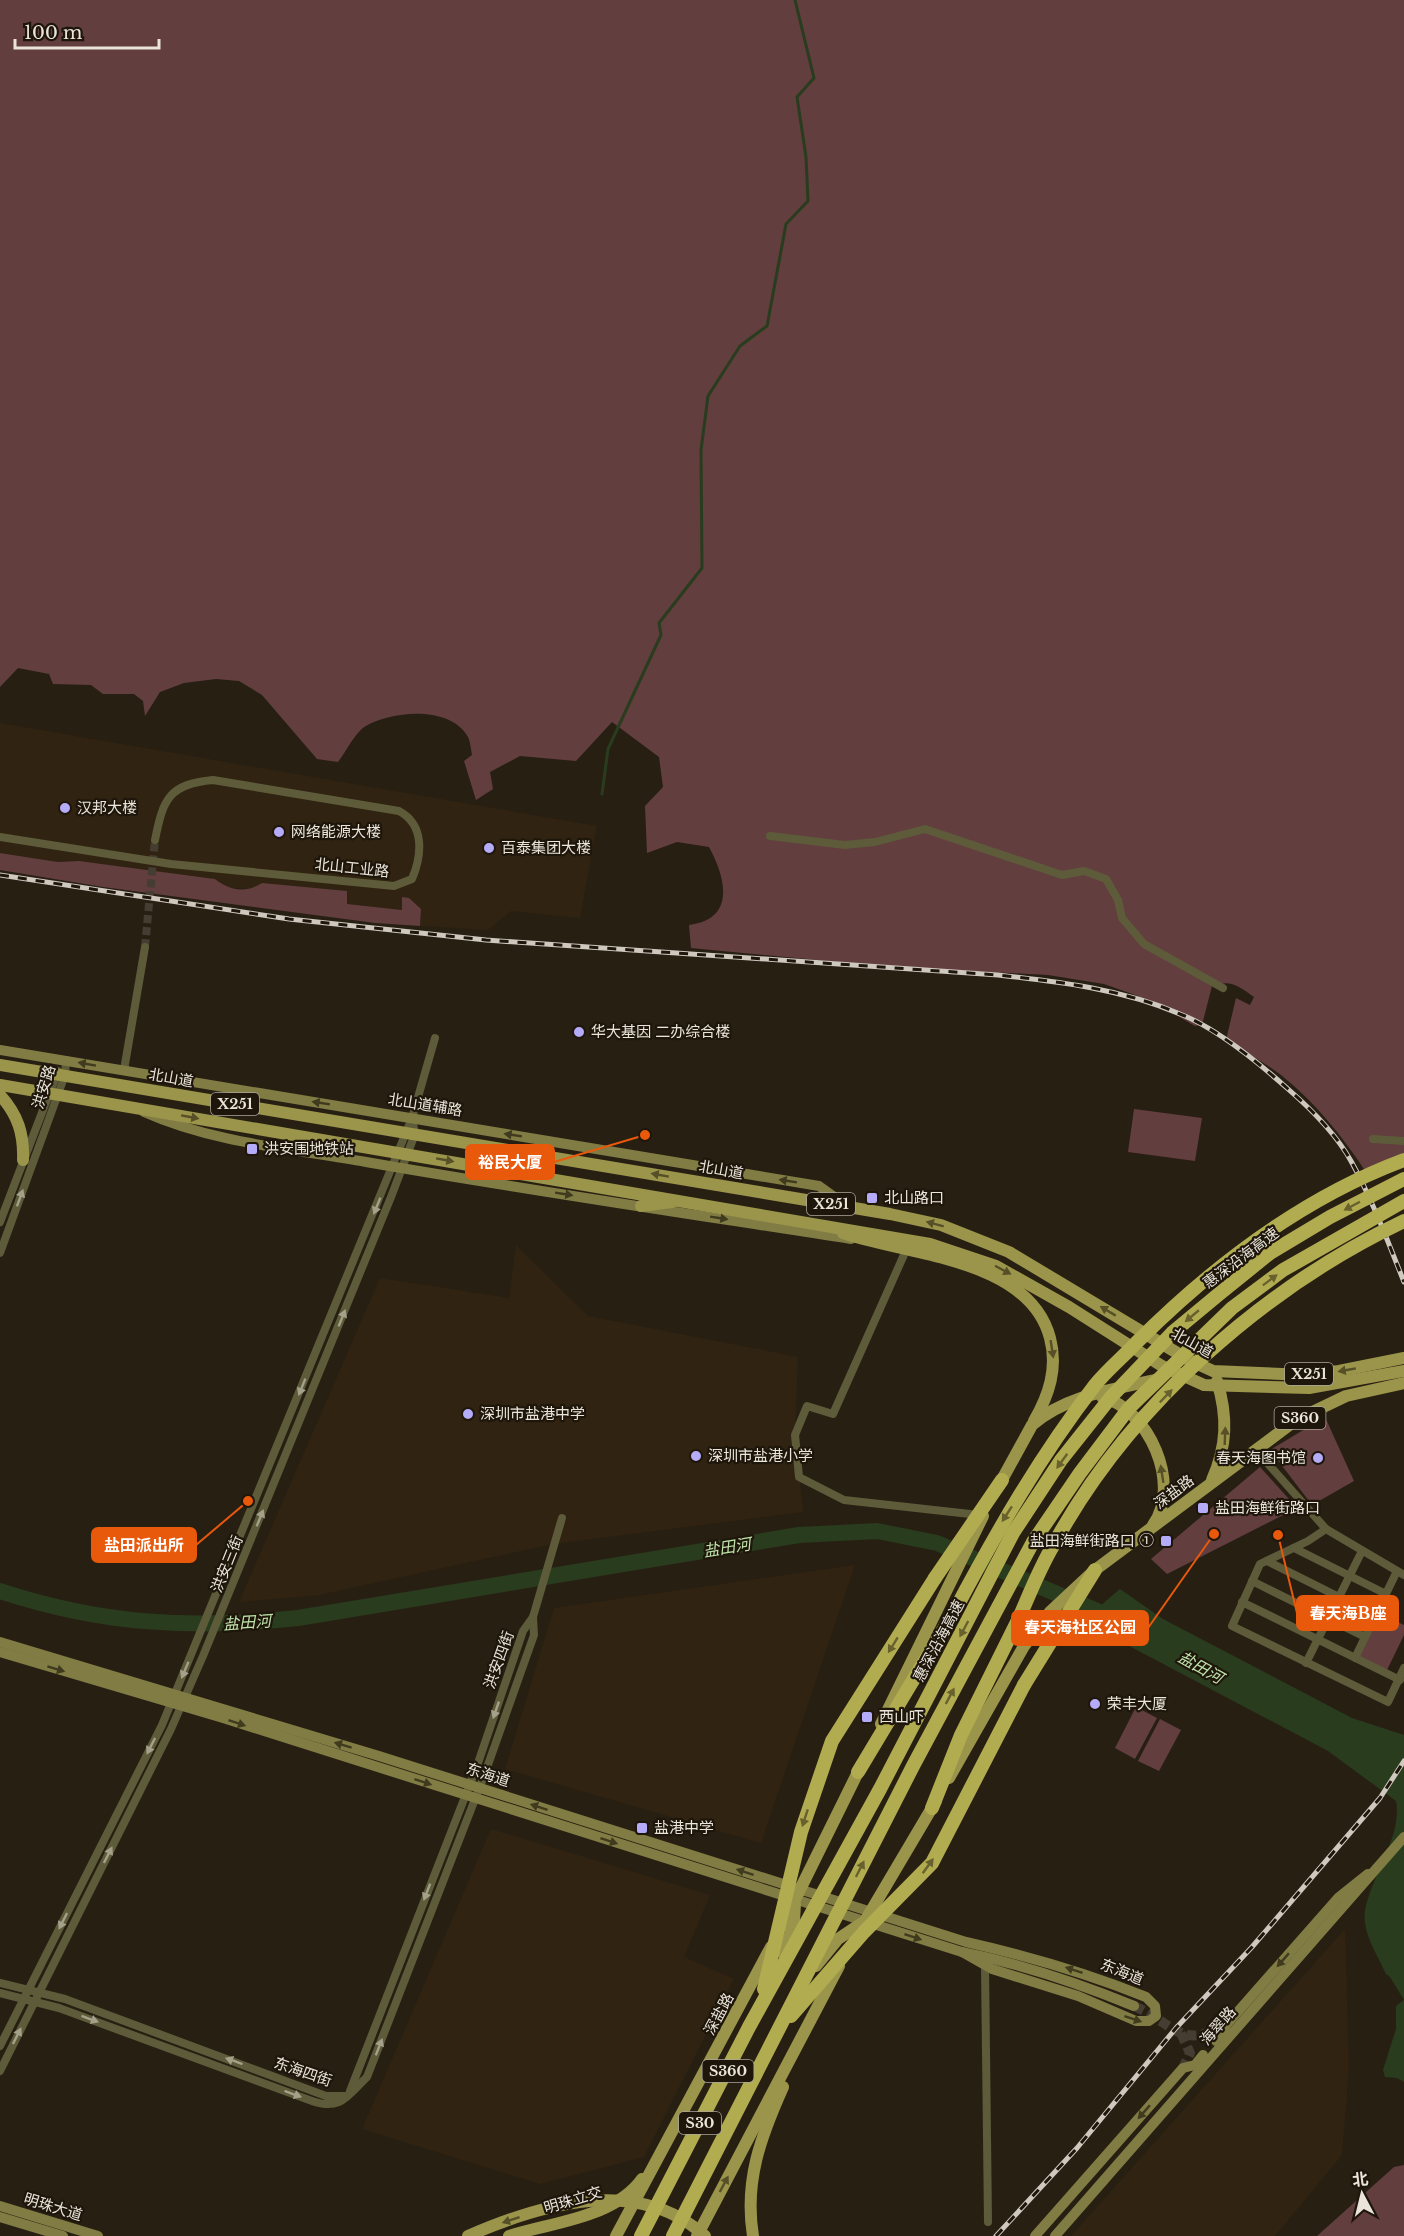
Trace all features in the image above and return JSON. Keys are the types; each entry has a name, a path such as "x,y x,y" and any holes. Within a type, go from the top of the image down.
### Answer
{"highway":[{"path":"858,1772 954,1612 999,1526 1048,1450 1097,1383 1207,1276 1258,1239 1317,1202 1404,1160"},
{"name":"惠深沿海高速","path":"642,2236 759,2009 886,1778 1013,1533 1061,1460 1126,1381 1172,1334 1219,1294 1270,1253 1330,1217 1404,1179"},
{"name":"S30","path":"672,2236 913,1766 1033,1542 1129,1408 1232,1308 1283,1270 1404,1201"},
{"path":"932,1808 961,1735 1053,1544 1094,1480 1143,1420 1195,1366 1244,1322 1294,1283 1354,1246 1404,1221"},
{"path":"759,2009 801,1833 832,1741 942,1580 944,1565 980,1518 1002,1480"},
{"path":"776,2033 864,1932 932,1863 1024,1685 1095,1570"}],"main road":[{"name":"北山道","path":"0,1065 837,1205 941,1225 994,1245 1214,1371 1306,1375 1404,1358"},
{"name":"X251","path":"0,1085 908,1238 982,1260 1069,1307 1178,1375 1204,1385 1309,1388 1404,1371"},
{"path":"0,1095 17,1119 22,1132 23,1160"},
{"path":"641,1206 685,1200"},
{"path":"805,1220 870,1242 906,1248 948,1259 989,1275 1019,1293 1038,1312 1049,1336 1053,1372 1046,1397 1002,1480"},
{"path":"1032,1425 1053,1410 1091,1395 1178,1375 1214,1371 1219,1387 1225,1433 1224,1448 1211,1482"},
{"path":"1346,1396 1389,1374"},
{"name":"深盐路","path":"1095,1570 1296,1420 1346,1396 1404,1383"},
{"path":"1091,1395 1107,1398 1125,1409 1140,1426 1156,1452 1163,1479 1162,1498 1157,1519 1150,1529"},
{"name":"S360","path":"942,1580 980,1518"},
{"name":"S360","path":"697,2236 822,1997 1013,1664 1050,1612 1095,1570"},
{"name":"深盐路","path":"616,2236 679,2123 798,1895 858,1772 942,1580"},
{"name":"深盐路","path":"642,2236 671,2186 782,1960 794,1921 798,1895"},
{"path":"672,2236 812,1970 838,1939 867,1916"},
{"path":"753,2236 750,2196 754,2162 767,2122 822,1997"},
{"name":"明珠立交","path":"509,2236 597,2211 627,2196 649,2170 679,2123"},
{"path":"468,2236 562,2204 604,2200 644,2204 664,2211 680,2217 705,2236"}],"street":[{"name":"北山工业路","path":"0,837 171,864 394,886 412,879 419,840 417,827 410,817 399,811 213,780 196,781 179,788 167,798 160,810 155,840"},
{"path":"770,836 845,845 875,842 925,830 1062,875 1084,871 1106,879 1118,900 1122,918 1144,944 1223,988"},
{"path":"124,1070 145,947"},
{"name":"洪安三街","path":"0,2071 178,1700 195,1647 403,1153 435,1038"},
{"name":"北山道辅路","path":"0,1050 819,1186 833,1196 837,1205"},
{"name":"洪安路","path":"0,1222 23,1160 66,1060"},
{"name":"洪安路","path":"0,1253 53,1094"},
{"path":"133,1107 196,1131 397,1167 870,1242"},
{"path":"1373,1139 1404,1141"},
{"name":"洪安三街","path":"0,2046 207,1648 397,1167"},
{"path":"906,1248 833,1414 807,1406 795,1434 799,1477 844,1500 980,1518"},
{"path":"1255,1449 1326,1529 1400,1573 1386,1594 1354,1658"},
{"name":"洪安四街","path":"348,2095 534,1635 533,1617 562,1518"},
{"path":"1326,1529 1260,1564 1232,1626 1388,1702 1404,1668"},
{"path":"1294,1548 1386,1594"},
{"path":"1306,1663 1362,1551"},
{"path":"1267,1561 1375,1615"},
{"path":"1252,1581 1365,1636"},
{"path":"1242,1602 1400,1680"},
{"name":"东海道","path":"0,1642 470,1797 964,1947 1086,1987 1134,2006"},
{"name":"东海道","path":"0,1652 178,1700 474,1786 798,1895"},
{"name":"海翠路","path":"1035,2236 1183,2068 1195,2064 1218,2039 1227,2024 1326,1919 1378,1868 1404,1837"},
{"name":"海翠路","path":"1055,2236 1326,1919"},
{"name":"东海道","path":"964,1947 1008,1950 1096,1977 1146,1997 1155,2006 1156,2016 1149,2021 1136,2021 1078,1996 985,1966 964,1947"},
{"path":"985,1966 988,2222"},
{"name":"东海四街","path":"0,1983 65,1999 327,2096 339,2098 348,2095"},
{"name":"东海四街","path":"0,1993 59,2008 321,2104 338,2104 348,2095"},
{"name":"明珠大道","path":"0,2206 98,2236"},
{"name":"明珠大道","path":"0,2217 63,2236"}],"shaded area":[{"path":"0,0 1404,0 1404,1155 1366,1172 1338,1133 1305,1096 1274,1070 1226,1040 1236,998 1250,1005 1254,997 1234,985 1224,983 1212,986 1202,1025 1195,1026 1152,1001 1104,984 1048,975 881,966 691,948 689,925 704,921 714,915 720,906 723,884 720,871 709,847 677,842 647,853 645,806 663,787 659,757 612,722 576,761 520,756 490,772 493,789 476,800 464,761 472,755 468,737 460,727 435,716 405,714 366,726 354,737 338,762 317,759 262,695 239,681 216,679 184,683 160,692 145,716 143,701 134,694 103,694 91,685 53,684 49,674 18,668 0,687"},
{"path":"0,723 597,826 580,918 511,911 488,930 420,926 421,909 402,910 346,904 347,891 226,888 215,879 79,861 58,862 0,853"},
{"path":"0,853 58,862 79,861 215,879 226,886 238,889 250,888 262,883 347,891 347,904 402,910 402,897 409,898 421,909 420,926 375,923 103,887 0,870"},
{"path":"1134,1109 1202,1118 1195,1161 1128,1152"},
{"name":"深圳市盐港中学","path":"516,1245 588,1316 798,1357 795,1435 803,1512 553,1544 319,1595 239,1602 380,1278 509,1298"},
{"path":"1325,1417 1354,1481 1312,1505 1270,1450"},
{"path":"1260,1467 1297,1508 1167,1574 1151,1559"},
{"path":"855,1565 761,1843 505,1769 554,1608"},
{"path":"1380,1614 1404,1625 1404,1635 1387,1670 1359,1657"},
{"path":"1136,1707 1157,1718 1135,1759 1115,1748"},
{"path":"1160,1719 1181,1730 1159,1771 1138,1761"},
{"path":"491,1829 710,1895 684,1957 734,1979 644,2157 540,2184 362,2129"},
{"path":"1345,1929 1349,2068 1342,2155 1275,2236 1071,2236"},
{"path":"1404,2165 1404,2236 1317,2236 1394,2167"}],"water":[{"path":"1120,1589 1163,1619 1352,1718 1404,1735 1404,2000 1386,1974 1365,1923 1365,1910 1369,1896 1394,1832 1397,1816 1396,1801 1328,1751 1082,1621"},
{"path":"1404,2000 1404,2082 1397,2078 1385,2077 1383,2070 1396,2029 1396,2006"}],"pier":[{"path":"1121,1586 1082,1624 1079,1623 1080,1619"}],"waterway":[{"path":"602,794 608,749 661,635 659,623 702,568 701,450 708,396 740,346 767,326 786,224 808,201 806,157 797,97 814,78 795,0"},
{"name":"盐田河","path":"0,1591 75,1611 112,1617 184,1623 259,1621 298,1618 799,1535 877,1531 937,1543 1114,1618"}],"tunnel":[{"path":"145,947 155,840"},
{"path":"1134,2006 1169,2027 1188,2035 1211,2032 1227,2024"},
{"path":"1181,2033 1190,2053 1183,2068"}],"railway":[{"path":"0,875 289,919 486,940 998,975 1068,984 1136,998 1194,1020 1223,1037 1314,1113 1338,1141 1359,1175 1404,1282"},
{"path":"996,2236 1077,2148 1176,2028 1252,1947 1380,1798 1404,1761"}],"place":[{"name":"汉邦大楼","path":"65,808"},
{"name":"网络能源大楼","path":"279,832"},
{"name":"百泰集团大楼","path":"489,848"},
{"name":"华大基因 二办综合楼","path":"579,1032"},
{"name":"裕民大厦","path":"645,1135"},
{"name":"洪安围地铁站","path":"252,1149"},
{"name":"北山路口","path":"872,1198"},
{"name":"深圳市盐港中学","path":"468,1414"},
{"name":"深圳市盐港小学","path":"696,1456"},
{"name":"春天海图书馆","path":"1318,1458"},
{"name":"盐田派出所","path":"248,1501"},
{"name":"盐田海鲜街路口","path":"1203,1508"},
{"name":"春天海社区公园","path":"1214,1534"},
{"name":"春天海B座","path":"1278,1535"},
{"name":"盐田海鲜街路口 ①","path":"1166,1541"},
{"name":"荣丰大厦","path":"1095,1704"},
{"name":"西山吓","path":"867,1717"},
{"name":"盐港中学","path":"642,1828"}]}
